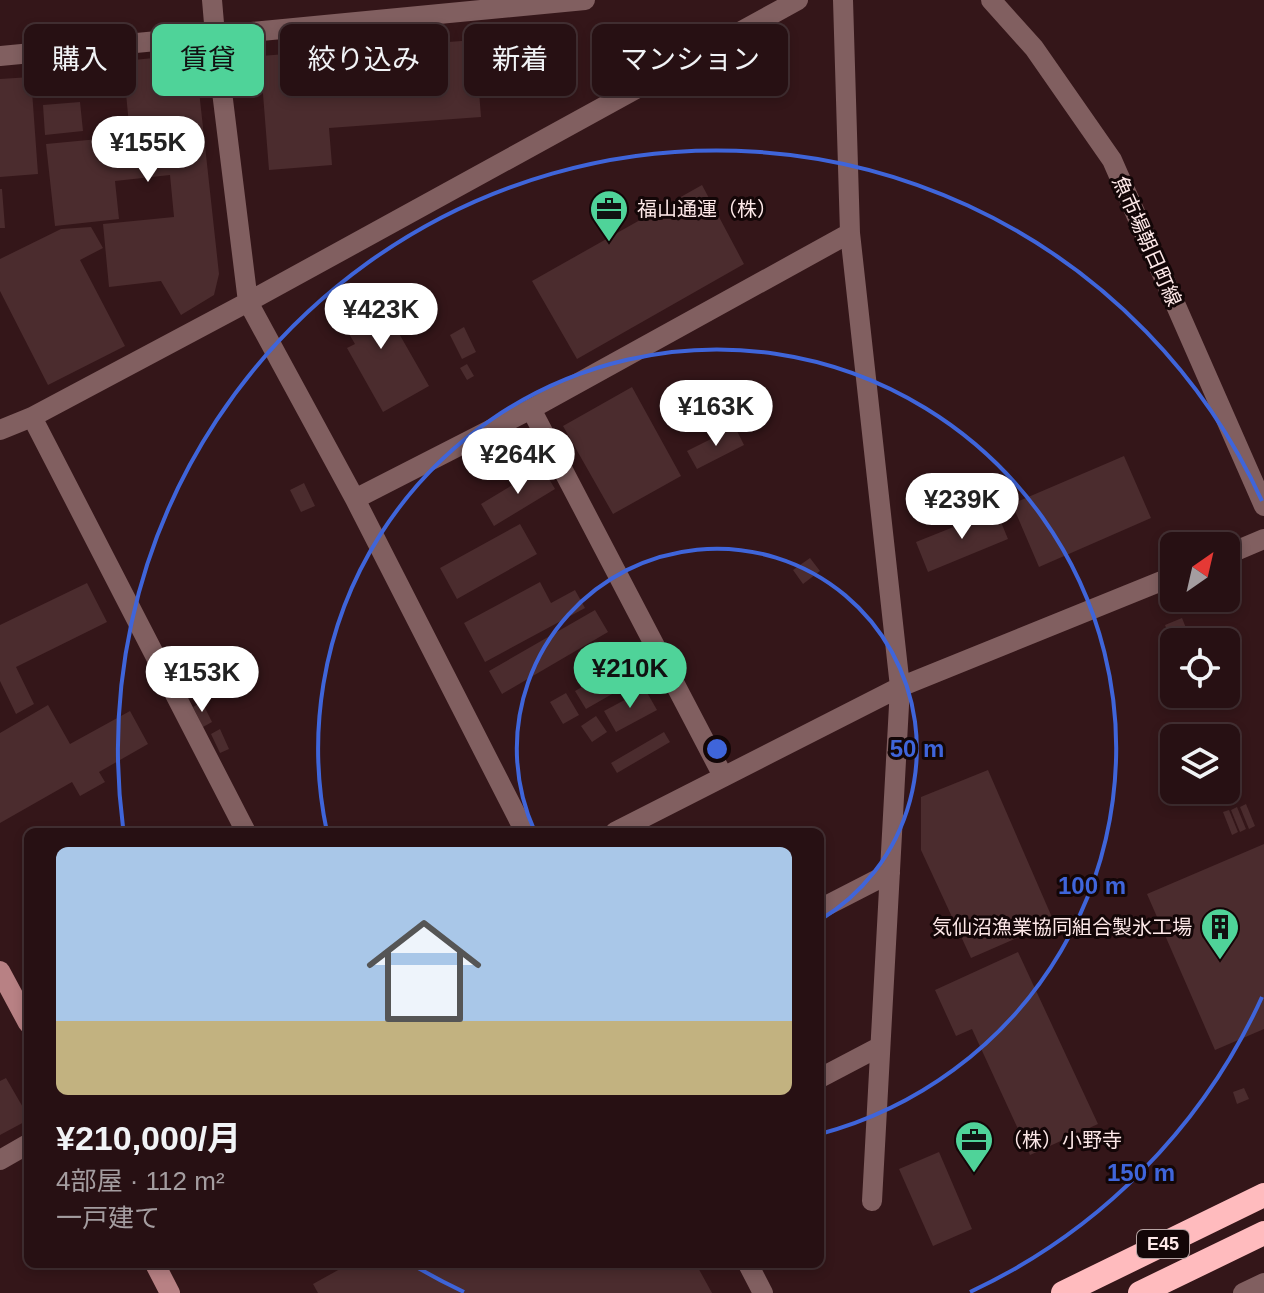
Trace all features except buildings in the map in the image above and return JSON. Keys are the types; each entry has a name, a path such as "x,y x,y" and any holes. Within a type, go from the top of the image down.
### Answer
{"highway":[{"name":"E45","path":"1063,1293 1264,1195"},
{"name":"E45","path":"1140,1293 1264,1233"}],"street":[{"path":"212,0 214,24"},
{"path":"264,30 585,0"},
{"path":"0,430 32,417 248,302 798,0"},
{"path":"843,0 850,233 900,687 872,1201"},
{"name":"魚市場朝日町線","path":"991,0 1034,48 1112,160 1264,506"},
{"path":"0,56 152,41"},
{"path":"223,96 248,302 355,499 523,828"},
{"path":"355,499 531,409 850,233"},
{"path":"531,409 723,776"},
{"path":"32,417 244,828"},
{"path":"1240,549 1264,539"},
{"path":"623,828 900,687 1160,582"},
{"path":"824,907 890,873"},
{"path":"0,971 24,1016"},
{"path":"824,1076 879,1047"},
{"path":"0,1160 24,1146"},
{"path":"157,1268 170,1293"},
{"path":"750,1268 763,1293"},
{"path":"1243,1293 1264,1283"}],"place":[{"name":"福山通運（株）","path":"609,243"},
{"name":"気仙沼漁業協同組合製氷工場","path":"1220,961"},
{"name":"（株）小野寺","path":"974,1174"}]}
